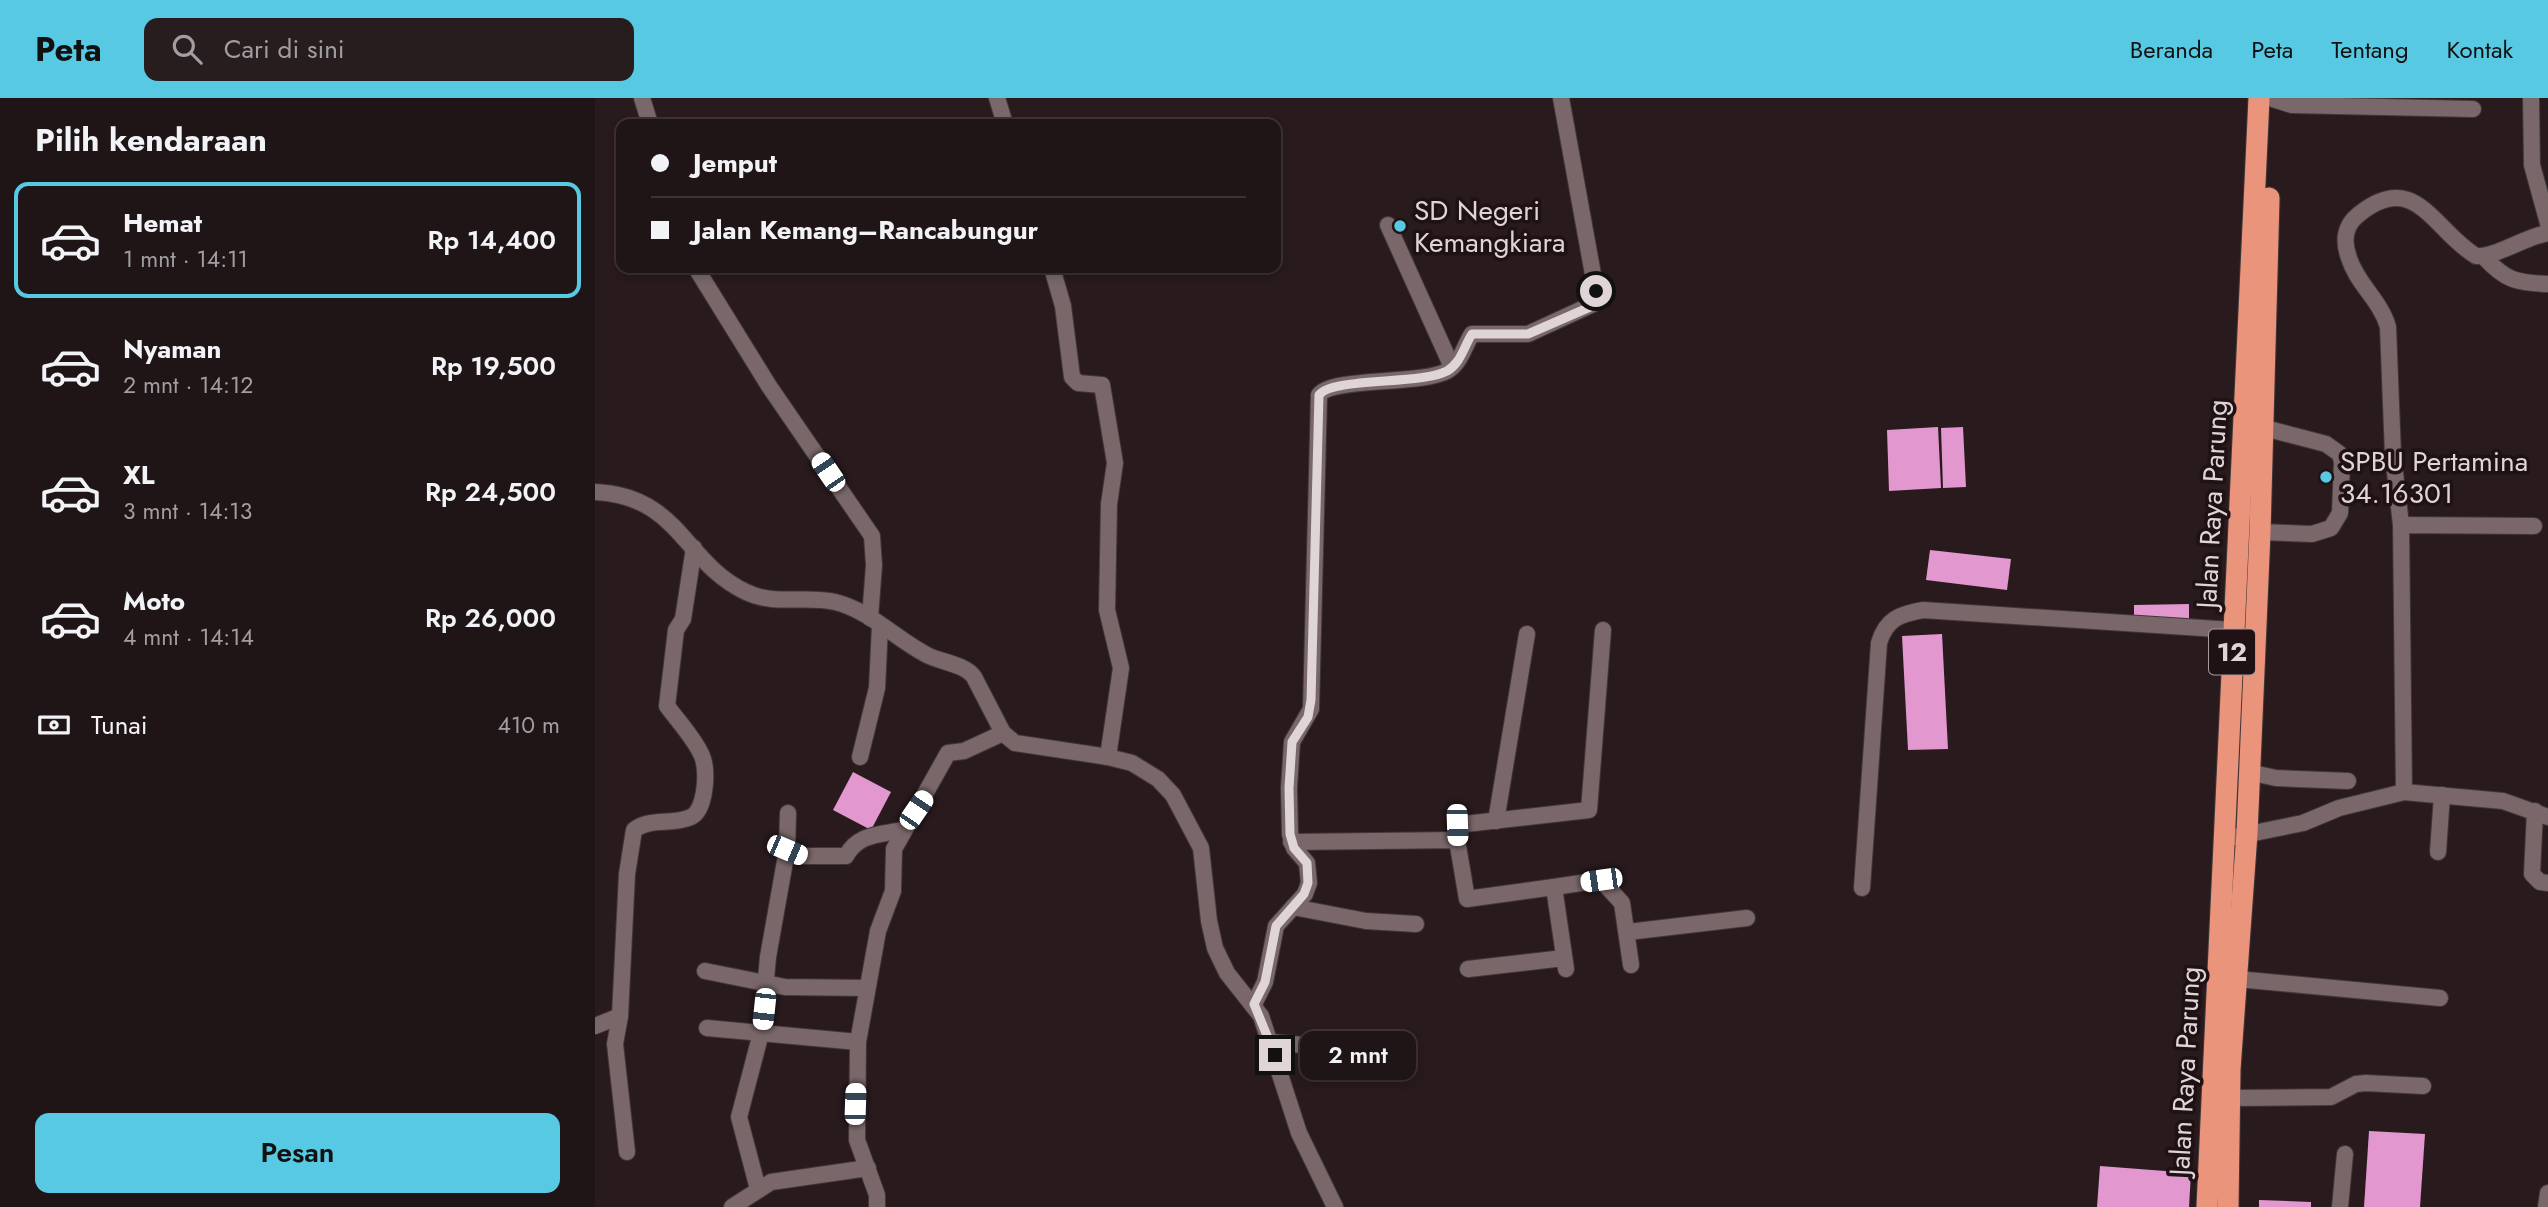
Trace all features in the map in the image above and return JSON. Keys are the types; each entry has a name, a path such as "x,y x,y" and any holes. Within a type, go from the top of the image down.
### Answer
{"highway":[{"name":"Jalan Raya Parung","path":"2228,1207 2230,1098 2260,532 2253,425 2259,98"},
{"name":"Jalan Raya Parung","path":"2207,1207 2233,630 2253,425 2273,98"}],"street":[{"path":"642,98 648,119"},
{"path":"997,98 1003,119"},
{"path":"1254,1004 1265,982 1276,926 1307,889 1309,875 1307,863 1291,842 1291,749 1296,734 1308,717 1311,700 1319,395 1331,387 1410,379 1446,371 1452,367 1472,334 1528,334 1584,310 1595,299 1561,98"},
{"path":"2273,98 2292,105 2473,109"},
{"path":"2531,98 2532,165 2548,223"},
{"path":"2404,792 2401,525 2393,455 2388,327 2380,306 2368,293 2348,258 2346,229 2351,220 2366,208 2386,198 2408,198 2435,218 2469,252 2484,257 2502,276 2525,284 2548,284"},
{"path":"1388,225 1452,367"},
{"path":"2484,257 2523,238 2548,233"},
{"path":"699,273 769,386 872,536 877,688 860,757"},
{"path":"1053,273 1063,306 1072,377 1078,383 1102,385 1113,442 1107,610 1121,668 1108,757"},
{"path":"2253,425 2326,444 2340,454 2342,462 2340,513 2331,528 2312,534 2260,532"},
{"path":"595,492 630,498 651,507 667,518 719,575 747,593 776,601 835,602 875,622 926,655 971,672 1003,733 1021,745 1108,757 1144,768 1173,795 1199,843 1215,948 1227,973 1254,1004 1271,1042 1299,1133 1335,1207"},
{"path":"2401,525 2535,526"},
{"path":"627,1152 615,1044 620,1016 627,874 633,830 645,822 673,822 694,816 701,806 702,757 667,706 676,631 683,619 694,548"},
{"path":"1862,888 1879,643 1884,628 1893,619 1923,611 2233,630"},
{"path":"1603,630 1590,810 1457,825 1457,840 1467,899 1601,880 1622,903 1631,965"},
{"path":"1496,821 1527,634"},
{"path":"877,1207 877,1195 857,1140 858,1042 878,931 893,891 894,849 902,830 930,789 939,765 948,753 964,751 1003,733"},
{"path":"2248,772 2276,778 2348,781"},
{"path":"2224,839 2246,832 2302,823 2339,808 2404,792 2503,801 2542,814 2532,874 2540,881 2548,883"},
{"path":"2438,852 2442,795"},
{"path":"758,1189 739,1117 761,1033 768,957 787,850 788,813"},
{"path":"787,850 801,856 846,856 853,843 860,838 902,830"},
{"path":"1291,842 1457,840"},
{"path":"1468,970 1565,964 1554,887"},
{"path":"1293,907 1366,921 1416,925"},
{"path":"1628,932 1747,918"},
{"path":"705,971 766,985 804,989 867,988"},
{"path":"2238,979 2439,998"},
{"path":"595,1026 620,1016"},
{"path":"707,1028 858,1042"},
{"path":"1271,1042 1377,1052"},
{"path":"2230,1098 2331,1097 2356,1084 2366,1083 2423,1086"},
{"path":"2340,1207 2345,1154"},
{"path":"732,1207 771,1182 868,1168"},
{"path":"2546,1207 2548,1193"}],"building":[{"path":"1938,427 1941,488 1889,491 1887,430"},
{"path":"1963,427 1966,487 1943,488 1941,428"},
{"path":"1930,550 2011,559 2007,590 1926,580"},
{"path":"2189,604 2189,621 2134,621 2134,605"},
{"path":"1942,634 1948,749 1908,750 1902,636"},
{"path":"853,772 891,792 871,830 833,810"},
{"path":"2369,1131 2425,1134 2420,1207 2364,1207"},
{"path":"2100,1166 2191,1173 2189,1207 2097,1207"},
{"path":"2259,1200 2311,1202 2311,1207 2259,1207"}],"place":[{"name":"SD Negeri Kemangkiara","path":"1400,226"},
{"name":"SPBU Pertamina 34.16301","path":"2326,477"}],"route":[{"path":"1275,1055 1267,1030 1254,1004 1265,982 1276,926 1304,894 1309,875 1307,863 1291,842 1289,773 1292,742 1310,713 1319,395 1331,387 1410,379 1446,371 1462,355 1472,334 1517,335 1537,331 1590,307 1596,291"}]}
